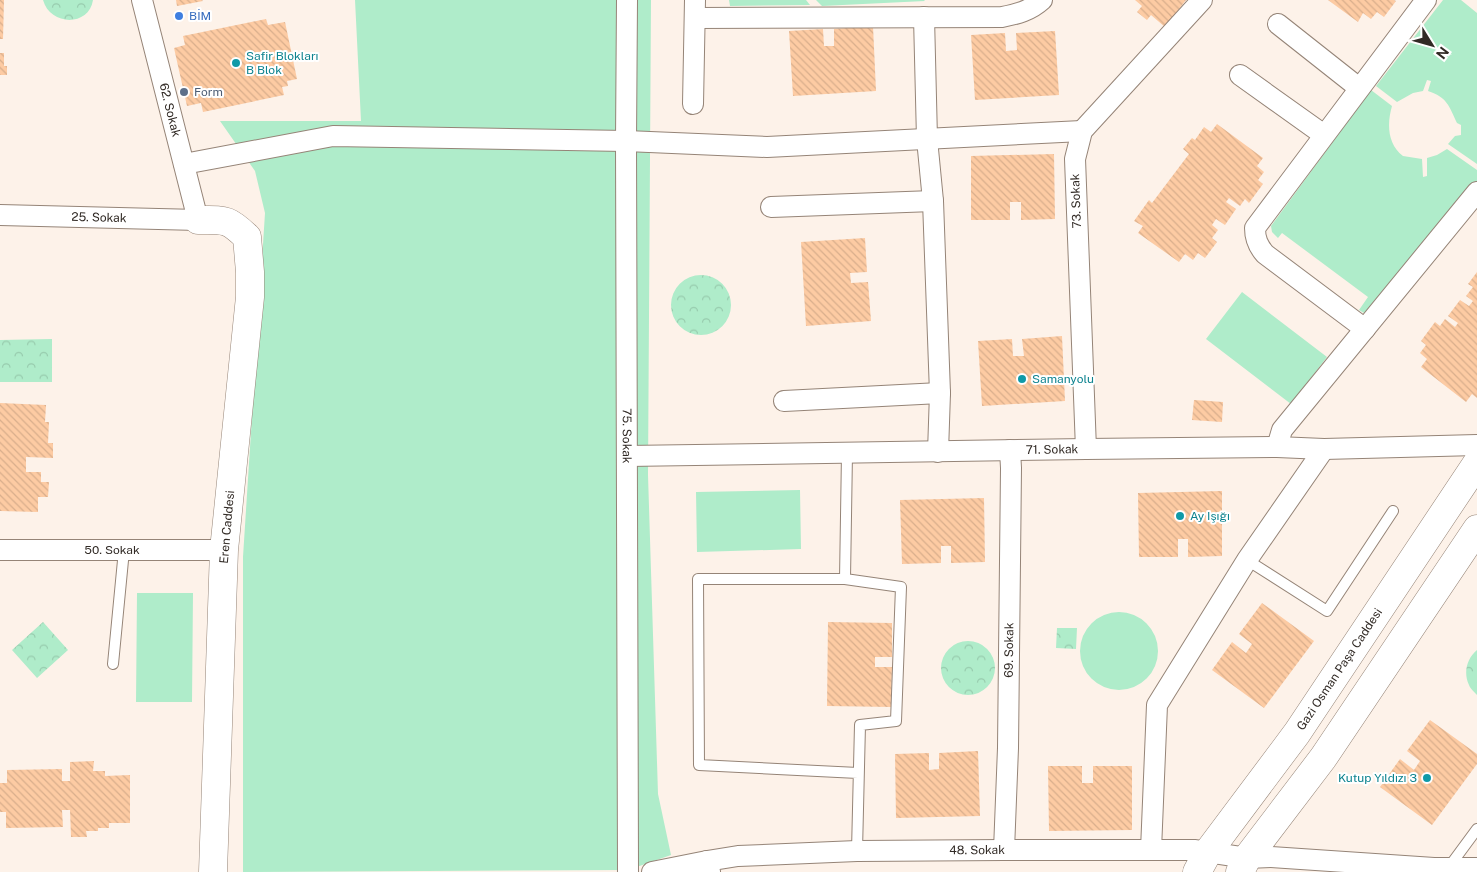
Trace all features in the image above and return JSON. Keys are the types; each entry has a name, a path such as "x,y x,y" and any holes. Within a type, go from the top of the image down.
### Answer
{"street":[{"name":"62. Sokak","path":"142,0 198,220"},
{"name":"75. Sokak","path":"628,0 626,141 628,872"},
{"path":"693,104 695,9 924,17 1007,16 1032,9 1042,0"},
{"name":"73. Sokak","path":"1086,449 1075,160 1082,131 1202,0"},
{"path":"1365,329 1265,254 1258,246 1255,228 1426,0"},
{"path":"924,17 940,393 938,452"},
{"path":"1278,24 1359,88"},
{"path":"1240,75 1324,135"},
{"path":"184,164 333,136 626,141 767,146 1082,131"},
{"path":"1277,447 1282,430 1477,192"},
{"path":"771,207 933,200"},
{"name":"25. Sokak","path":"0,215 198,220"},
{"name":"Eren Caddesi","path":"198,220 225,220 247,237 249,252 250,297 248,327 224,550 213,872"},
{"path":"784,401 940,393"},
{"name":"71. Sokak","path":"627,456 1477,445"},
{"path":"1152,850 1157,705 1247,560 1324,448"},
{"name":"69. Sokak","path":"1004,850 1008,748 1010,450"},
{"name":"Gazi Osman Paşa Caddesi","path":"1202,862 1297,733 1477,463"},
{"path":"1243,865 1323,758 1477,529"},
{"name":"50. Sokak","path":"0,550 224,550"},
{"name":"48. Sokak","path":"652,872 708,866 738,856 857,851 1004,850 1194,850 1202,862 1243,865 1271,857 1438,870 1477,868"}],"lane":[{"path":"845,578 847,453"},
{"path":"1247,560 1327,611 1393,511"},
{"path":"113,664 124,550"},
{"path":"857,851 860,725 896,721 901,587 845,578 698,579 699,765 858,773"},
{"path":"1438,870 1477,829"}],"green space":[{"path":"43,0 93,0 90,9 84,15 77,19 69,20 53,15 47,9"},
{"path":"355,0 651,0 648,475 658,794 671,855 628,870 243,872 243,557 265,213 255,171 220,121 361,121"},
{"path":"729,0 806,0 810,5 730,6"},
{"path":"816,0 924,0 925,1 822,6"},
{"path":"1443,0 1461,0 1477,13 1477,164 1448,144 1455,136 1461,135 1461,125 1457,123 1443,99 1428,91 1431,81 1427,80 1423,91 1413,93 1397,102 1376,86"},
{"path":"1371,90 1392,106 1389,126 1394,146 1403,156 1422,159 1423,177 1427,176 1427,158 1447,149 1477,170 1477,181 1381,309 1364,313 1359,310 1368,297 1282,233 1278,238 1272,232 1271,226"},
{"path":"701,275 718,280 726,288 731,305 726,322 718,330 701,335 684,330 676,322 671,305 676,288 684,280"},
{"path":"1242,292 1327,357 1291,404 1206,339"},
{"path":"52,339 52,382 0,382 0,340"},
{"path":"800,490 801,549 697,552 696,492"},
{"path":"137,593 193,593 192,702 136,702"},
{"path":"1111,612 1127,612 1141,618 1152,629 1158,643 1158,659 1152,673 1141,684 1127,690 1111,690 1097,684 1086,673 1080,659 1080,643 1086,629 1097,618"},
{"path":"43,622 68,650 37,678 12,650"},
{"path":"1057,628 1077,628 1076,649 1056,648"},
{"path":"963,641 973,641 983,645 991,653 995,668 991,683 983,691 973,695 963,695 953,691 945,683 941,673 941,663 945,653 953,645"},
{"path":"1477,650 1477,695 1467,680 1466,671 1468,661"}],"building":[{"path":"0,0 4,0 3,39 0,39"},
{"path":"176,0 202,0 203,1 177,6"},
{"path":"1135,0 1186,0 1165,27 1151,15 1147,20 1137,12 1142,6"},
{"path":"1328,0 1396,1 1384,17 1377,12 1371,19 1363,13 1358,22"},
{"name":"Safir Blokları B Blok","path":"266,19 268,25 285,22 297,79 287,81 288,86 282,87 284,95 203,112 201,103 187,106 174,48 185,45 183,36"},
{"path":"873,26 876,91 793,96 789,31 823,29 824,46 834,46 834,29"},
{"path":"1055,31 1059,95 975,100 971,35 1005,33 1006,51 1017,50 1016,33"},
{"path":"0,53 4,53 4,66 7,66 7,75 0,75"},
{"path":"1217,124 1263,158 1257,166 1264,172 1258,180 1263,184 1249,203 1245,199 1240,206 1229,198 1226,202 1236,209 1225,225 1216,219 1212,225 1218,230 1212,238 1217,242 1205,258 1198,253 1193,260 1185,254 1179,262 1138,233 1143,226 1134,221 1149,200 1152,203 1189,154 1183,149 1192,138 1195,140 1204,127 1211,132"},
{"path":"1054,154 1055,219 1021,220 1021,202 1010,202 1010,220 971,220 971,156"},
{"path":"865,238 867,272 850,273 851,283 868,282 871,321 806,326 801,242"},
{"path":"1477,272 1477,398 1472,394 1466,402 1421,367 1427,359 1420,353 1426,345 1421,341 1435,322 1440,326 1445,319 1455,327 1458,323 1448,316 1460,300 1469,306 1473,301 1466,296 1473,287 1468,284"},
{"name":"Samanyolu","path":"1062,336 1065,401 982,406 978,341 1012,339 1013,356 1024,356 1022,339"},
{"path":"1194,400 1223,402 1222,422 1192,420"},
{"path":"0,403 46,405 45,422 49,422 48,443 53,443 53,458 26,457 26,472 41,472 41,482 49,482 48,497 38,497 38,512 0,511"},
{"name":"Ay Işığı","path":"1222,491 1222,556 1188,557 1188,539 1178,539 1178,557 1139,557 1138,493"},
{"path":"984,498 985,562 951,563 951,546 941,546 941,563 902,564 900,500"},
{"path":"1262,603 1314,641 1264,708 1212,670 1232,642 1246,653 1252,644 1239,634"},
{"path":"828,622 892,623 892,657 875,657 875,667 892,667 891,707 827,706"},
{"name":"Kutup Yıldızı 3","path":"1430,720 1477,754 1477,764 1432,825 1380,787 1400,759 1414,770 1420,761 1407,751"},
{"path":"978,751 980,816 896,818 895,754 929,753 929,770 939,769 939,753"},
{"path":"94,761 93,771 105,771 105,776 130,775 130,823 109,823 109,828 98,828 98,831 86,831 87,837 71,837 70,810 62,810 63,827 6,828 6,812 0,812 0,783 7,783 7,770 62,769 62,781 70,781 70,762"},
{"path":"1048,766 1082,766 1082,783 1093,783 1093,766 1132,766 1132,830 1049,831"}],"place":[{"name":"BİM","path":"179,16"},
{"name":"Safir Blokları B Blok","path":"236,63"},
{"name":"Form","path":"184,92"},
{"name":"Samanyolu","path":"1022,379"},
{"name":"Ay Işığı","path":"1180,516"},
{"name":"Kutup Yıldızı 3","path":"1427,778"}]}
